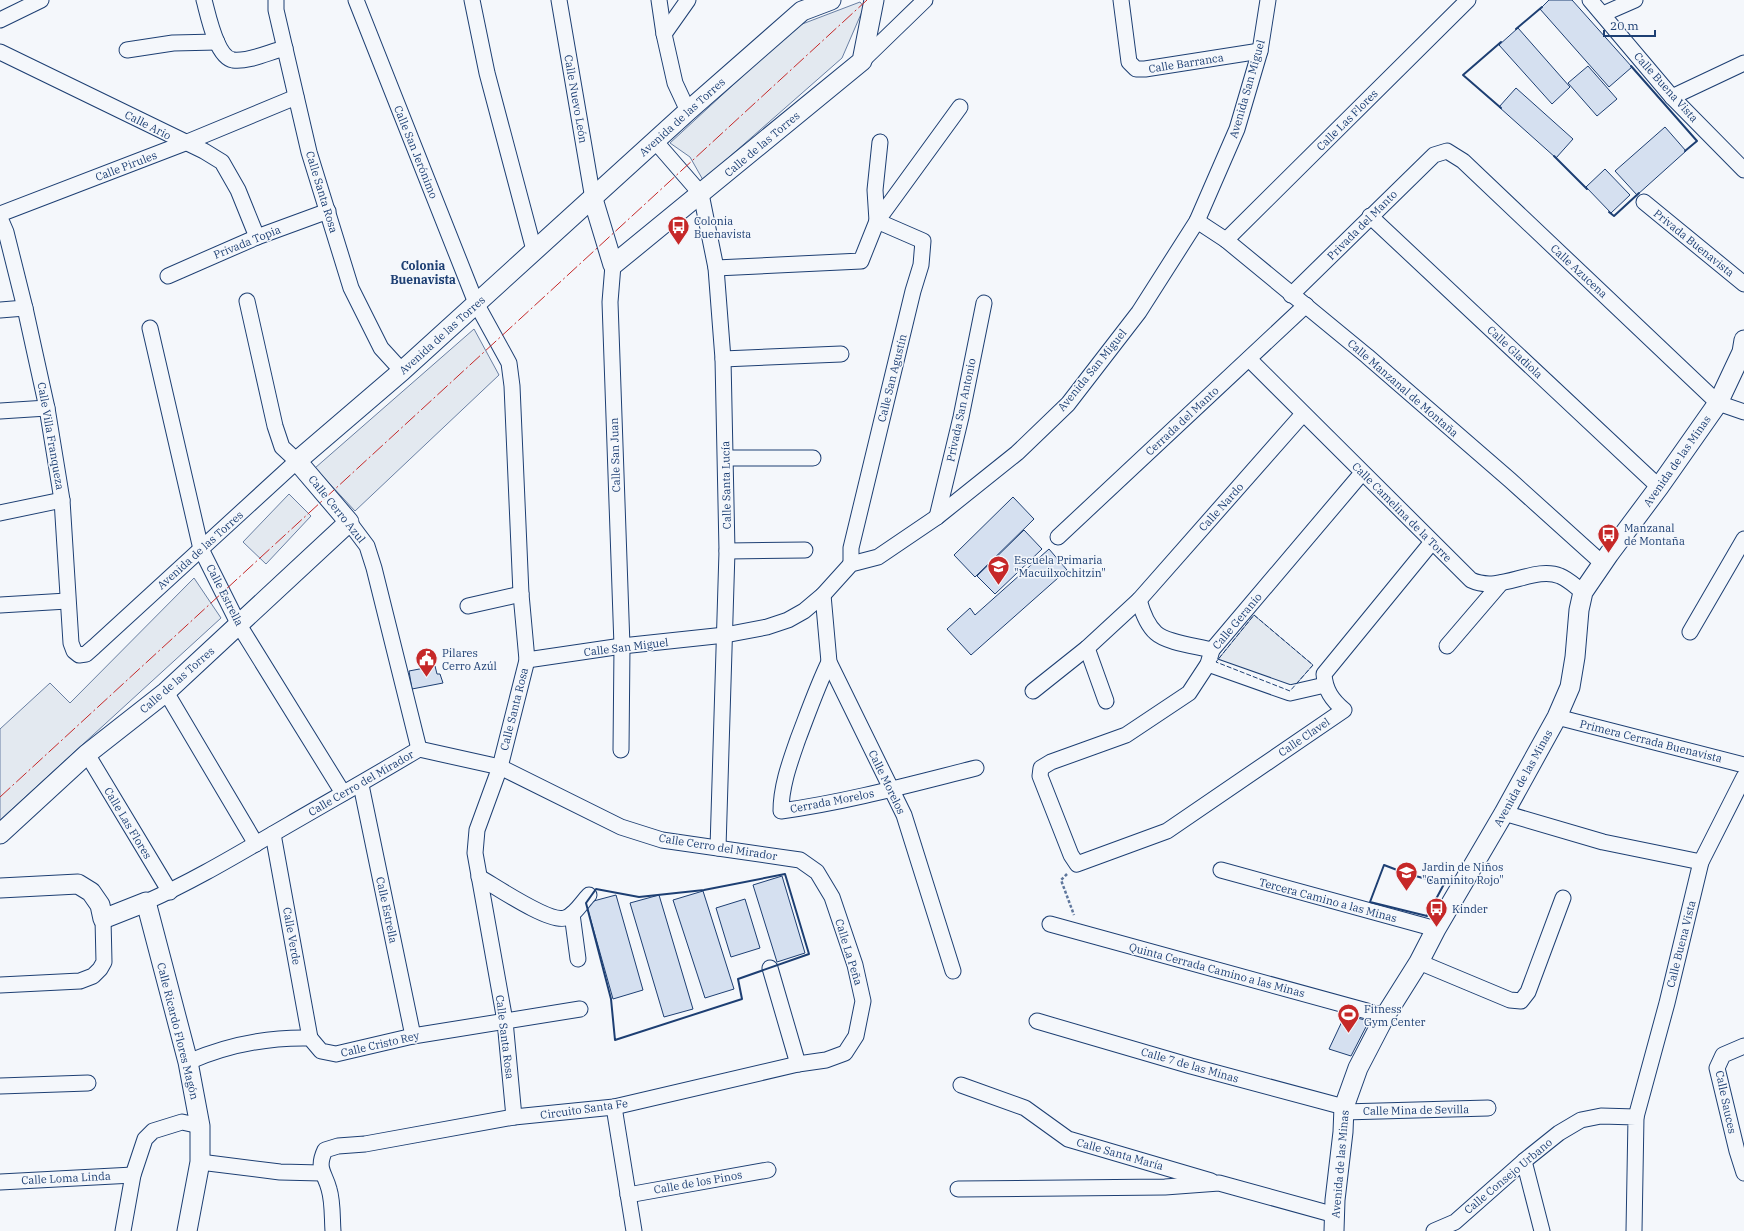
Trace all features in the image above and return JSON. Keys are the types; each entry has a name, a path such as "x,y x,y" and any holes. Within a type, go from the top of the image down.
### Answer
{"street":[{"path":"0,20 41,0"},
{"path":"204,0 217,42 225,55 232,60 247,59 284,48"},
{"name":"Calle Santa Rosa","path":"276,0 276,10 284,48 309,152 351,288 381,348 402,370"},
{"name":"Calle San Jerónimo","path":"356,0 476,303"},
{"path":"472,0 487,73 534,250"},
{"name":"Calle Nuevo León","path":"558,0 593,199"},
{"path":"659,0 664,34 675,83 688,111"},
{"path":"664,34 688,0"},
{"name":"Avenida de las Torres","path":"79,655 86,654 297,461 402,370 534,250 593,199 805,5 831,0"},
{"path":"862,60 874,0"},
{"path":"862,60 925,0"},
{"name":"Calle Barranca","path":"1121,0 1129,62 1136,69 1145,69 1260,51"},
{"name":"Avenida San Miguel","path":"851,564 878,557 937,517 1017,453 1068,404 1139,312 1197,221 1237,129 1260,51 1268,0"},
{"name":"Calle Las Flores","path":"1226,240 1452,5 1468,0"},
{"name":"Calle Buena Vista","path":"1590,0 1672,96 1744,170"},
{"path":"1603,14 1635,0"},
{"path":"127,50 173,43 217,42"},
{"name":"Calle Ario","path":"0,52 204,151 222,162 238,190 257,237"},
{"name":"Calle de las Torres","path":"613,265 862,60"},
{"path":"1672,96 1744,63"},
{"name":"Calle Pirules","path":"0,214 185,143 296,97"},
{"path":"716,268 861,261 878,221 960,107"},
{"name":"Calle Santa Lucía","path":"655,141 700,194 716,268 723,359 727,551 718,848"},
{"path":"878,221 875,190 880,142"},
{"name":"Calle Azucena","path":"1434,155 1447,151 1463,161 1718,403"},
{"name":"Privada del Manto","path":"1292,295 1370,216 1434,155"},
{"path":"593,199 613,265"},
{"name":"Privada Buenavista","path":"1644,202 1744,284"},
{"name":"Privada Topia","path":"168,276 257,237 328,211"},
{"name":"Calle Gladiola","path":"1370,216 1659,488"},
{"name":"Calle Villa Franqueza","path":"0,218 6,232 25,308 47,408 62,500 67,601 71,642 74,651 79,655"},
{"name":"Calle San Agustín","path":"851,564 851,548 913,291 921,265 923,241 878,221"},
{"name":"Calle Manzanal de Montaña","path":"1197,221 1226,240 1306,305 1474,449 1602,563"},
{"name":"Calle San Juan","path":"613,265 610,302 622,646"},
{"name":"Calle Cerro Azul","path":"247,301 275,426 282,447 297,461 349,522 367,546 374,568 419,749"},
{"name":"Calle Santa Rosa","path":"476,303 509,363 512,386 521,594 527,660 500,768 477,830 475,853 505,1020 514,1117"},
{"name":"Privada San Antonio","path":"937,517 961,417 984,303"},
{"name":"Cerrada del Manto","path":"1058,537 1306,305"},
{"path":"0,310 25,308"},
{"name":"Calle Estrella","path":"150,328 201,549 239,625 343,793"},
{"name":"Avenida de las Minas","path":"1334,1223 1344,1109 1358,1068 1384,1016 1419,962 1504,814 1557,717 1570,687 1583,592 1602,563 1659,488 1718,403 1742,352 1744,340"},
{"path":"723,359 841,354"},
{"name":"Calle Camelina de la Torre","path":"1249,359 1471,580 1480,585 1501,583 1545,573 1560,575 1583,592"},
{"path":"1718,403 1744,412"},
{"path":"0,411 47,408"},
{"name":"Calle Nardo","path":"1033,691 1087,648 1139,600 1303,414"},
{"path":"726,458 813,458"},
{"name":"Calle Geranio","path":"1077,864 1071,855 1040,776 1041,768 1051,762 1126,735 1189,693 1210,657 1362,473"},
{"path":"0,513 62,500"},
{"name":"Calle de las Torres","path":"0,834 87,754 166,692 349,522"},
{"path":"1690,632 1744,539"},
{"path":"1139,600 1144,615 1156,633 1290,693 1325,685 1324,674 1432,542"},
{"path":"727,551 804,550"},
{"path":"725,635 768,626 788,620 804,611 823,595 851,564"},
{"path":"1447,646 1501,583"},
{"path":"468,606 521,594"},
{"name":"Calle Morelos","path":"823,595 829,662 904,815 953,971"},
{"path":"0,605 67,601"},
{"name":"Calle San Miguel","path":"527,660 622,646 725,635"},
{"path":"622,646 622,750"},
{"path":"1087,648 1106,701"},
{"name":"Cerrada Morelos","path":"829,662 814,694 792,756 781,798 781,811 806,808 891,790 976,768"},
{"name":"Calle Clavel","path":"1077,864 1167,831 1344,710 1333,701 1325,685"},
{"path":"166,692 256,844"},
{"name":"Primera Cerrada Buenavista","path":"1557,717 1744,765"},
{"name":"Calle Cerro del Mirador","path":"103,919 170,892 343,793 361,785 419,749 500,768 621,827 662,840 800,860 817,872"},
{"name":"Calle Las Flores","path":"87,754 170,892"},
{"name":"Calle Buena Vista","path":"1636,1117 1667,1003 1701,862 1744,777"},
{"name":"Calle Estrella","path":"361,785 413,1036"},
{"path":"1504,814 1603,842 1701,862"},
{"name":"Calle Verde","path":"273,834 310,1038"},
{"name":"Tercera Camino a las Minas","path":"1221,870 1436,930"},
{"name":"Calle La Peña","path":"817,872 832,897 855,965 863,1001 856,1036"},
{"path":"479,877 530,907 554,919 564,918 572,914 589,894"},
{"path":"0,888 78,884 91,892 100,905 103,919 104,962 93,976 80,981 0,985"},
{"path":"1419,962 1510,1000 1521,1001 1528,992 1563,898"},
{"name":"Calle Ricardo Flores Magón","path":"146,902 188,1062 200,1126 200,1162 187,1231"},
{"path":"572,914 578,959"},
{"name":"Quinta Cerrada Camino a las Minas","path":"1050,924 1384,1016"},
{"path":"770,968 798,1064"},
{"name":"Calle Cristo Rey","path":"310,1038 321,1051 336,1054 413,1036 580,1009"},
{"name":"Calle 7 de las Minas","path":"1037,1021 1344,1109"},
{"name":"Circuito Santa Fe","path":"322,1173 320,1159 325,1150 338,1146 365,1144 514,1117 614,1107 798,1064 826,1060 845,1053 856,1036"},
{"path":"188,1062 205,1054 250,1042 286,1038 310,1038"},
{"name":"Calle Sauces","path":"1744,1046 1723,1055 1717,1068 1740,1150 1744,1173"},
{"path":"0,1086 88,1083"},
{"name":"Calle Santa María","path":"961,1085 1025,1108 1068,1139 1219,1183 1334,1223"},
{"path":"614,1107 634,1231"},
{"name":"Calle Mina de Sevilla","path":"1344,1109 1488,1108"},
{"name":"Calle Consejo Urbano","path":"1436,1231 1455,1222 1524,1161 1559,1133 1582,1120 1601,1116 1636,1117"},
{"path":"1634,1231 1636,1117"},
{"path":"123,1231 133,1175 144,1139 153,1131 182,1122 200,1126"},
{"path":"1524,1161 1542,1231"},
{"path":"200,1162 280,1172 322,1173 329,1189 333,1231"},
{"name":"Calle de los Pinos","path":"628,1195 768,1170"},
{"name":"Calle Loma Linda","path":"0,1182 133,1175"},
{"name":"Calle Santa María","path":"958,1189 1165,1187 1219,1183"}],"path":[{"path":"1077,864 1061,880 1081,932"}],"shaded area":[{"path":"860,2 864,7 842,58 703,180 690,157 670,143 797,26"},
{"path":"474,329 499,375 355,511 315,468"},
{"path":"289,494 311,516 266,564 243,542"},
{"path":"194,578 221,618 0,820 0,729 50,683 70,703"},
{"path":"1254,615 1313,665 1290,691 1216,662"}],"building":[{"path":"1549,0 1572,0 1632,67 1609,87 1540,9"},
{"path":"1518,28 1570,87 1552,104 1499,45"},
{"path":"1588,66 1617,99 1597,116 1568,83"},
{"path":"1516,88 1573,139 1556,158 1499,107"},
{"path":"1665,127 1686,151 1637,195 1615,171"},
{"path":"1605,169 1630,195 1611,213 1586,187"},
{"path":"1013,497 1034,519 975,577 954,555"},
{"path":"1024,530 1042,549 995,594 977,576"},
{"path":"1049,549 1067,570 971,655 947,629 970,608 975,615"},
{"name":"Pilares Cerro Azúl","path":"435,666 437,674 440,674 443,683 412,689 409,671"},
{"path":"782,876 805,953 777,962 753,885"},
{"path":"703,891 734,989 705,998 673,900"},
{"path":"616,895 643,990 613,999 586,903"},
{"path":"659,895 693,1009 664,1017 630,903"},
{"path":"745,899 760,948 731,957 716,908"},
{"name":"Fitness Gym Center","path":"1345,1015 1369,1021 1351,1056 1329,1049"}],"fence":[{"path":"1254,615 1313,665 1290,691 1216,662 1254,615"}],"wall":[{"path":"1516,29 1542,7"},
{"path":"1501,42 1463,75 1501,108"},
{"path":"1631,66 1697,141 1685,151"},
{"path":"1554,156 1587,189"},
{"path":"1609,212 1614,216 1639,193"},
{"path":"1384,865 1405,873 1444,884 1427,916 1370,902 1384,865"},
{"path":"785,874 809,954 738,979 742,999 615,1040 611,999 586,903 596,889 639,897 704,890 785,874"}],"power":[{"path":"0,797 867,0"}],"place":[{"name":"Colonia Buenavista","path":"679,246"},
{"name":"Manzanal de Montaña","path":"1609,554"},
{"name":"Escuela Primaria \"Macuilxochitzin\"","path":"998,586"},
{"name":"Pilares Cerro Azúl","path":"426,678"},
{"name":"Jardin de Niños \"Caminito Rojo\"","path":"1406,892"},
{"name":"Kinder","path":"1436,928"},
{"name":"Fitness Gym Center","path":"1349,1034"}],"district":[{"name":"Colonia Buenavista","path":"423,273"}]}
